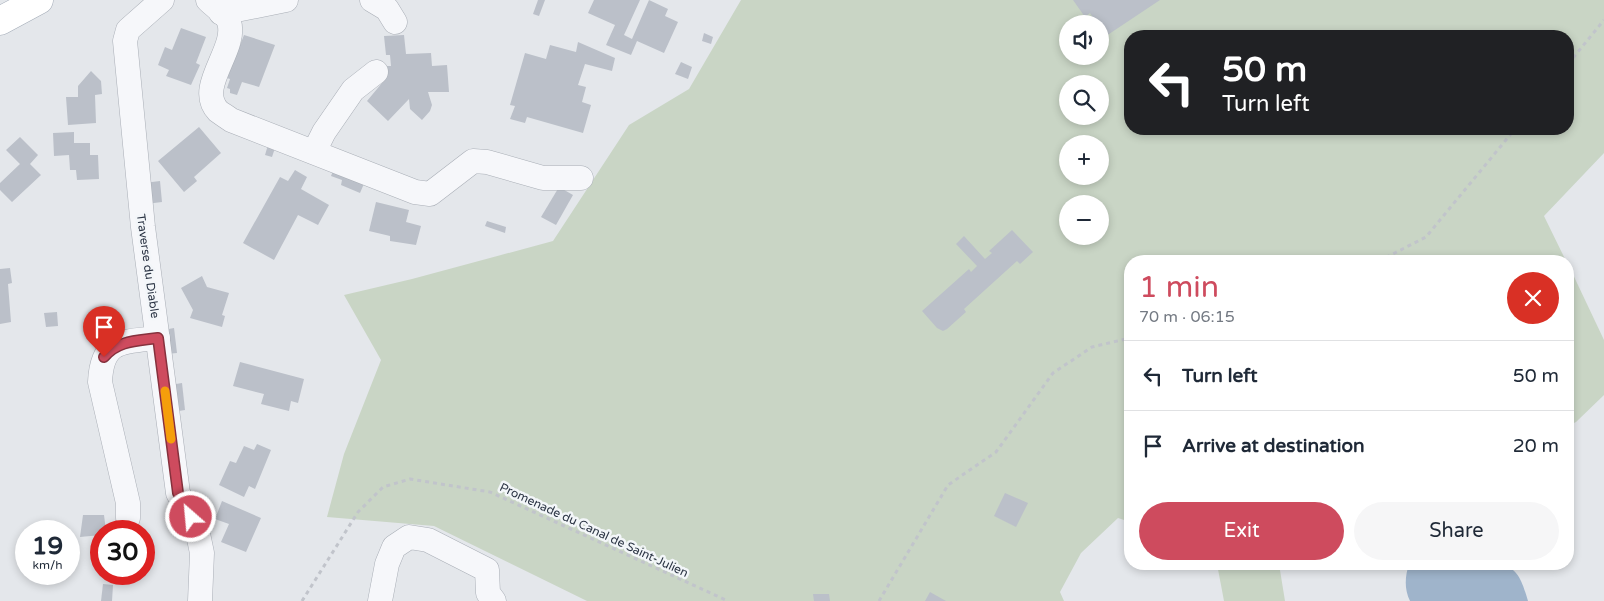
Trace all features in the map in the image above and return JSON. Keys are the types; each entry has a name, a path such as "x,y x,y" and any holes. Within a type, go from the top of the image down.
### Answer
{"main road":[{"path":"0,21 39,0"}],"street":[{"name":"Traverse du Diable","path":"162,0 128,30 125,41 143,227 178,493 197,529 202,553 200,601"},
{"path":"214,6 286,0"},
{"path":"372,0 387,9 395,22"},
{"path":"214,6 229,21 231,35 212,87 212,99 218,110 231,120 415,192 430,194 473,161 487,162 543,178 581,178"},
{"path":"314,152 324,132 353,90 376,72"},
{"path":"128,518 126,494 100,382 101,369 104,357 110,349 124,342 158,338"},
{"path":"380,601 387,564 394,547 409,537 428,540 487,570 488,593 494,601"}],"path":[{"path":"1574,57 1604,20"},
{"path":"1391,255 1426,237 1510,135"},
{"path":"879,601 948,485 996,452 1053,372 1092,347 1124,339"},
{"name":"Promenade du Canal de Saint-Julien","path":"302,601 358,512 383,487 410,479 490,492 728,601"}],"green space":[{"path":"741,0 1604,0 1604,153 1544,216 1563,255 1124,255 1124,520 1118,518 1081,553 1060,592 1064,601 587,601 434,526 327,517 344,454 381,360 344,295 412,279 553,241 629,125 689,89"},
{"path":"1574,277 1604,340 1604,395 1574,423"},
{"path":"1218,570 1280,570 1285,601 1224,601"}],"water":[{"path":"1408,570 1513,570 1520,579 1528,601 1410,601 1407,592"}],"building":[{"path":"538,0 545,0 539,16 533,14"},
{"path":"594,0 640,0 624,35 632,39 649,0 668,9 665,16 678,22 664,53 637,41 631,55 606,45 615,25 588,13"},
{"path":"1073,0 1160,0 1109,34 1109,15 1091,15 1090,13 1084,15"},
{"path":"181,28 206,37 196,63 200,65 191,85 166,76 169,70 158,65 165,47 172,50"},
{"path":"704,33 713,37 711,44 702,41"},
{"path":"244,35 275,45 259,87 242,82 237,95 230,93 230,89 227,88 230,79 227,78"},
{"path":"404,35 406,54 431,53 432,66 447,65 449,92 428,92 432,105 430,111 422,120 410,109 409,99 388,121 367,101 387,77 387,66 391,66 390,55 386,55 384,36"},
{"path":"578,42 615,58 612,71 585,64 578,85 586,87 582,102 591,105 583,133 527,117 525,123 510,119 515,106 510,105 525,53 546,59 550,45 576,52"},
{"path":"681,62 692,67 688,79 675,74"},
{"path":"91,71 101,81 102,94 95,95 96,123 68,125 66,97 78,97 78,86"},
{"path":"199,127 221,153 194,177 197,181 184,192 158,161"},
{"path":"74,132 74,143 90,143 90,155 98,155 99,179 77,180 76,170 70,170 69,155 54,156 53,133"},
{"path":"20,137 38,155 30,164 41,175 12,202 0,190 0,183 20,164 6,150"},
{"path":"268,145 275,148 272,157 265,155"},
{"path":"335,166 366,179 360,193 341,185 342,180 331,176"},
{"path":"295,170 307,177 301,189 329,205 318,225 298,215 274,260 243,243 280,177 288,181"},
{"path":"160,181 162,202 146,204 144,183"},
{"path":"559,187 573,195 556,225 541,217"},
{"path":"376,202 409,210 406,222 421,226 416,245 390,241 390,236 369,231"},
{"path":"487,221 506,227 505,233 485,226"},
{"path":"1012,230 1033,252 1020,264 1017,261 964,309 966,312 947,329 943,331 937,328 922,311 969,269 971,272 977,266 956,244 964,236 985,259 992,253 989,251"},
{"path":"10,268 12,283 8,284 11,322 0,324 0,269"},
{"path":"202,276 207,287 229,293 222,315 225,316 222,327 190,318 193,310 181,288"},
{"path":"57,312 58,326 46,327 44,313"},
{"path":"174,328 177,353 166,354 163,330"},
{"path":"240,362 304,379 298,403 291,401 289,411 261,404 264,394 233,386"},
{"path":"182,383 185,410 173,412 170,385"},
{"path":"257,444 271,450 255,489 249,486 244,497 219,485 230,461 236,463 244,446 254,450"},
{"path":"1005,493 1028,503 1016,527 994,516"},
{"path":"222,501 261,518 246,552 221,542 229,524 215,519"},
{"path":"83,515 104,515 105,520 90,520 90,536 80,537"},
{"path":"103,585 113,585 112,601 101,601"},
{"path":"930,592 946,601 925,601"},
{"path":"813,594 829,594 830,601 814,601"}],"slow traffic":[{"path":"165,391 171,439"}],"route":[{"path":"104,357 110,349 124,342 158,338 178,493 191,517"}]}
